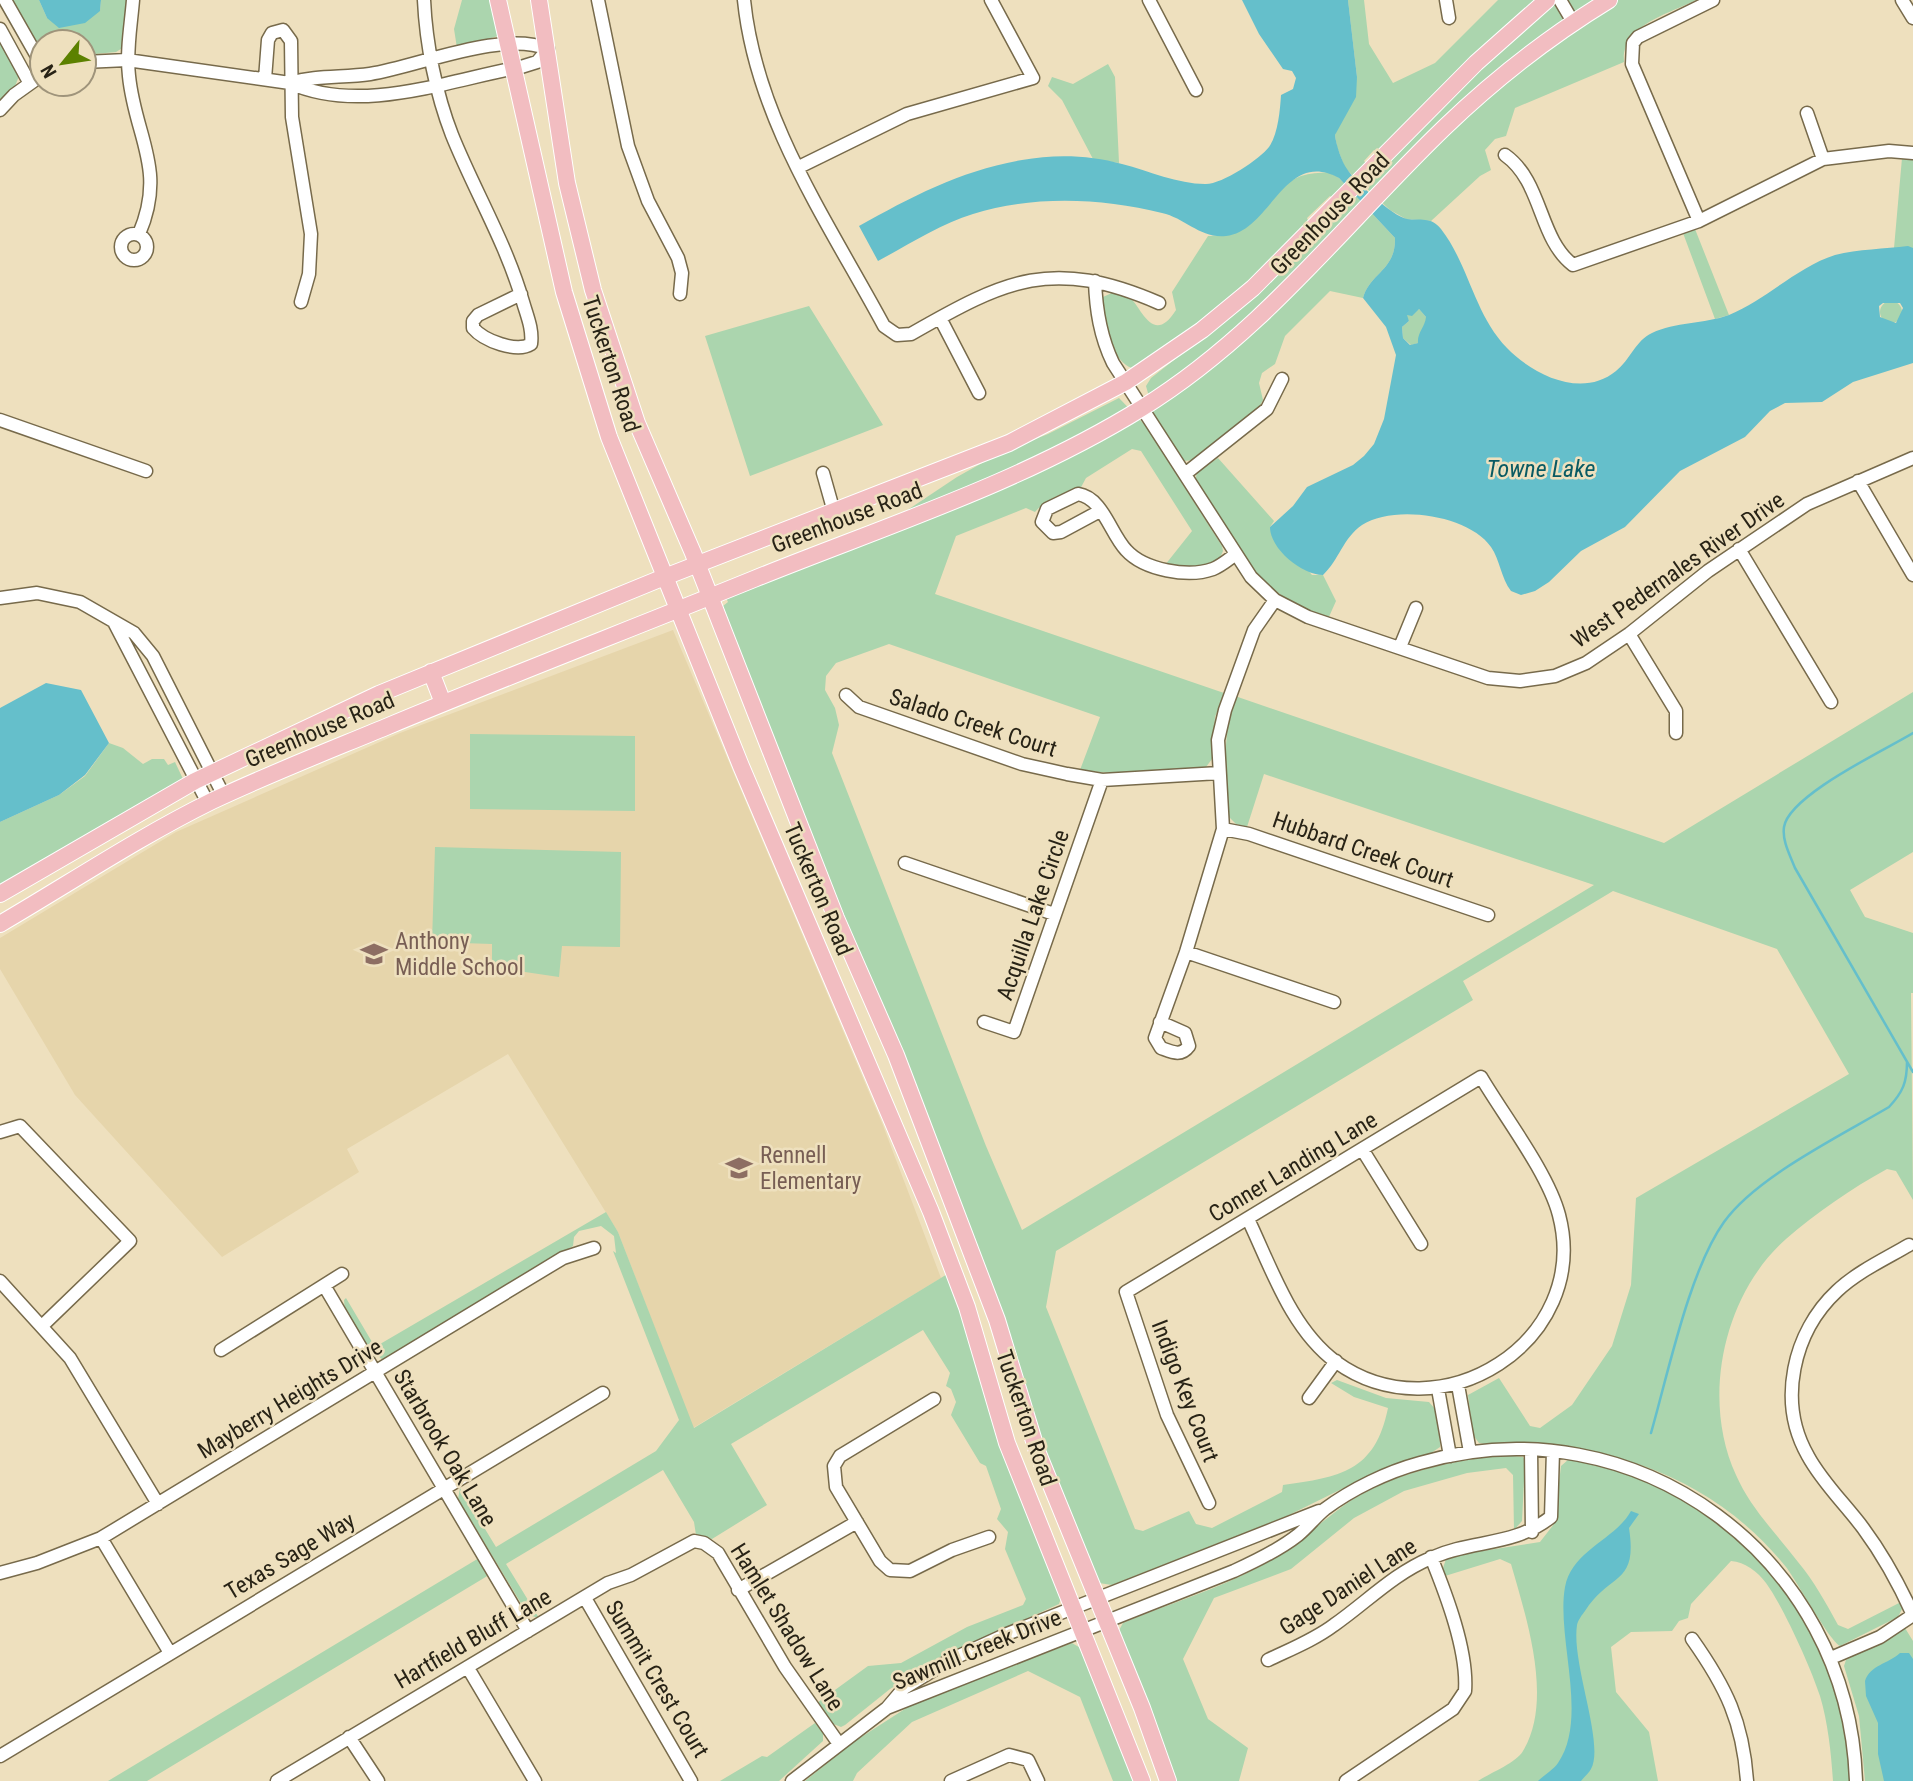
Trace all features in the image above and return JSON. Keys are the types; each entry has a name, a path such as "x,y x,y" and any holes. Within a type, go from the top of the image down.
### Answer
{"main road":[{"name":"Tuckerton Road","path":"498,0 564,292 586,371 609,437 936,1227 967,1307 1007,1443 1142,1781"},
{"name":"Tuckerton Road","path":"539,0 567,183 593,290 637,423 697,565 836,918 896,1055 997,1320 1037,1451 1142,1708 1168,1781"},
{"name":"Greenhouse Road","path":"0,894 195,781 431,672 1009,443 1126,382 1202,330 1253,288 1476,62 1547,0"},
{"name":"Greenhouse Road","path":"0,924 208,803 443,703 855,538 995,487 1052,459 1143,408 1201,368 1260,319 1443,129 1486,89 1573,22 1609,0"},
{"path":"431,672 443,703"},
{"path":"936,1227 957,1220"}],"street":[{"path":"5,0 28,40"},
{"path":"133,0 127,60 129,79 147,145 152,195 139,234"},
{"path":"424,0 432,60 452,134 504,243 521,295 532,334 531,344 518,348 479,335 473,328 473,321 478,315 521,295"},
{"path":"598,0 628,146 648,201 678,258 682,272 680,294"},
{"path":"744,0 749,40 764,95 799,167 884,326 897,335 911,334 1001,287 1056,276 1095,281 1159,303"},
{"path":"799,167 907,114 1033,78 991,0"},
{"path":"1149,0 1196,90"},
{"path":"1446,0 1449,18"},
{"path":"1560,0 1573,22"},
{"path":"1699,221 1632,64 1633,43 1644,33 1713,0"},
{"path":"1902,0 1913,18"},
{"path":"0,29 28,80"},
{"path":"265,79 268,40 272,33 283,30 291,41 292,117 311,234 311,261 301,302"},
{"path":"98,61 127,60 265,79 290,83 308,91 380,94 537,62 548,49 531,42 507,43 355,76 306,78 290,83"},
{"path":"479,49 484,74"},
{"path":"0,110 28,83"},
{"path":"1807,113 1823,159"},
{"path":"1505,155 1517,163 1528,179 1555,244 1562,256 1573,264 1699,221 1823,159 1889,151 1913,153"},
{"name":"West Pedernales River Drive","path":"1095,281 1097,313 1104,345 1251,577 1275,600 1308,617 1488,678 1520,681 1555,676 1586,663 1629,634 1739,549 1807,504 1913,458"},
{"path":"940,318 979,393"},
{"path":"1185,474 1267,409 1282,379"},
{"path":"0,420 146,471"},
{"path":"823,473 834,512"},
{"path":"1858,481 1913,575"},
{"path":"1100,511 1125,550 1137,559 1166,569 1189,573 1213,569 1236,554"},
{"path":"1739,549 1831,702"},
{"path":"0,598 37,593 80,601 134,633 153,656 224,796"},
{"path":"1160,1022 1186,952 1223,829 1218,740 1225,710 1254,630 1275,600"},
{"path":"1400,648 1416,608"},
{"path":"113,621 208,803"},
{"path":"1629,634 1676,711 1676,733"},
{"path":"148,688 165,680"},
{"name":"Salado Creek Court","path":"846,695 859,707 1022,764 1102,780 1219,773"},
{"name":"Acquilla Lake Circle","path":"984,1022 1014,1032 1102,780"},
{"name":"Hubbard Creek Court","path":"1223,829 1249,834 1488,915"},
{"path":"905,863 1054,914"},
{"path":"1186,952 1334,1002"},
{"name":"Conner Landing Lane","path":"1126,1292 1481,1077 1551,1194 1559,1216 1563,1244 1553,1299 1540,1324 1522,1346 1501,1364 1458,1385"},
{"path":"0,1132 20,1126 130,1241 43,1325"},
{"path":"1362,1149 1421,1244"},
{"path":"1248,1219 1302,1327 1336,1362 1378,1383 1402,1388 1438,1389 1458,1385 1470,1452"},
{"path":"1831,1658 1881,1637 1913,1615 1877,1548 1808,1456 1797,1428 1792,1389 1803,1339 1821,1308 1848,1282 1909,1245"},
{"name":"Mayberry Heights Drive","path":"0,1573 37,1563 101,1538 563,1258 594,1248"},
{"path":"221,1350 342,1274"},
{"path":"0,1281 43,1325 70,1358 158,1504"},
{"name":"Starbrook Oak Lane","path":"325,1287 528,1631"},
{"name":"Indigo Key Court","path":"1126,1292 1172,1427 1209,1503"},
{"path":"1309,1398 1336,1362"},
{"path":"1438,1389 1450,1456"},
{"name":"Texas Sage Way","path":"0,1756 603,1393"},
{"path":"934,1399 844,1453 834,1466 836,1487 880,1561 898,1573 910,1571 952,1550 989,1537"},
{"path":"1531,1450 1532,1532"},
{"path":"1325,1510 1364,1485 1419,1463 1470,1452 1553,1451 1623,1466 1678,1489 1727,1521 1778,1571 1806,1609 1831,1658 1842,1690 1852,1737 1856,1781"},
{"path":"1532,1532 1551,1517 1553,1451"},
{"name":"Sawmill Creek Drive","path":"792,1781 887,1708 904,1688 950,1660 1074,1607 1325,1510"},
{"name":"Sawmill Creek Drive","path":"887,1708 1259,1560 1299,1534 1325,1510"},
{"path":"738,1590 857,1522"},
{"name":"Gage Daniel Lane","path":"1268,1660 1336,1624 1384,1584 1431,1557 1458,1548 1532,1532"},
{"path":"101,1538 170,1653"},
{"name":"Hartfield Bluff Lane","path":"277,1781 607,1583 631,1575 694,1541"},
{"name":"Hamlet Shadow Lane","path":"694,1541 714,1549 805,1698 839,1744"},
{"path":"1346,1781 1453,1709 1465,1691 1466,1679 1453,1621 1431,1557"},
{"name":"Summit Crest Court","path":"585,1598 691,1781"},
{"path":"1692,1639 1719,1677 1735,1711 1745,1747 1747,1781"},
{"path":"468,1668 535,1781"},
{"path":"349,1737 378,1781"},
{"path":"951,1781 999,1758 1020,1755 1028,1760 1038,1781"}],"shaded area":[{"name":"Anthony Middle School","path":"673,630 882,1123 941,1278 693,1428 618,1232 508,1054 347,1149 359,1172 222,1257 75,1095 0,969 0,938 176,832 400,733"}],"green space":[{"path":"9,0 39,0 47,18 100,11 101,0 129,0 124,47 116,52 98,54 98,28 28,28 28,33"},
{"path":"462,0 494,0 500,30 498,36 457,48 454,29"},
{"path":"1348,0 1364,0 1369,44 1393,83 1435,63 1498,0 1540,0 1468,60 1377,152 1374,150 1364,161 1376,172 1446,97 1559,0 1696,0 1638,30 1625,49 1624,62 1515,108 1506,136 1495,139 1485,150 1491,170 1480,176 1431,221 1406,219 1390,210 1345,168 1337,147 1335,135 1357,77"},
{"path":"0,39 19,76 14,89 0,102"},
{"path":"1108,64 1115,77 1119,163 1093,159 1062,100 1048,86 1052,77 1073,84"},
{"path":"1902,158 1913,160 1913,248 1894,248"},
{"path":"1328,172 1339,178 1395,238 1391,257 1363,298 1330,291 1285,336 1275,364 1262,373 1259,383 1263,400 1258,409 1195,460 1183,461 1155,418 1146,386 1151,378 1211,331 1342,206 1330,196 1307,218 1309,223 1248,281 1138,367 1132,368 1125,364 1113,348 1105,326 1103,297 1114,292 1130,298 1148,321 1161,325 1176,310 1172,292 1208,236 1242,229 1262,212 1278,191 1288,183 1304,175"},
{"path":"1695,229 1729,315 1715,319 1683,233"},
{"path":"1891,301 1899,304 1902,312 1899,320 1891,323 1883,320 1880,312 1883,304"},
{"path":"809,306 883,425 750,476 705,336"},
{"path":"1419,309 1426,317 1426,327 1418,343 1411,345 1403,338 1402,327 1409,321 1406,315"},
{"path":"1119,398 1145,425 1222,546 1219,560 1194,568 1165,565 1192,531 1141,451 1132,449 1086,478 1079,491 1055,497 1035,512 1026,508 956,536 935,594 1224,693 1215,717 1212,759 1206,767 1120,774 1080,770 1100,717 889,644 836,663 826,676 825,690 835,708 839,725 832,753 986,1146 1022,1230 1594,885 1264,774 1247,827 1236,824 1228,816 1225,770 1228,727 1235,696 1664,843 1913,692 1913,852 1850,890 1865,917 1913,933 1913,1200 1896,1171 1887,1169 1835,1201 1786,1239 1764,1262 1733,1318 1724,1350 1720,1382 1720,1414 1736,1475 1756,1510 1809,1577 1838,1625 1848,1629 1901,1602 1903,1607 1898,1617 1840,1646 1786,1567 1756,1535 1724,1508 1688,1486 1611,1456 1528,1444 1485,1444 1479,1443 1473,1435 1468,1395 1499,1378 1530,1426 1540,1428 1572,1405 1612,1346 1631,1285 1636,1198 1849,1074 1777,949 1613,891 1463,981 1473,1000 1056,1251 1046,1307 1135,1529 1143,1531 1189,1511 1196,1524 1212,1528 1282,1492 1283,1485 1322,1479 1352,1468 1374,1446 1388,1408 1354,1397 1331,1383 1337,1380 1386,1398 1429,1402 1435,1409 1440,1442 1440,1447 1431,1453 1364,1478 1287,1516 1112,1585 1099,1583 1041,1443 723,606 728,602 726,598 906,511 957,477 1000,453 1048,434"},
{"path":"1218,458 1274,521 1270,527 1312,575 1323,575 1336,601 1328,619 1303,608 1264,581 1235,546 1195,482 1197,472"},
{"path":"470,734 635,736 635,811 470,809"},
{"path":"109,743 123,748 143,764 152,759 164,759 168,765 175,762 183,779 0,888 0,822 59,795 85,776"},
{"path":"435,847 621,852 620,947 562,946 559,977 492,967 492,944 432,942"},
{"path":"606,1212 618,1232 694,1428 949,1273 1061,1598 1059,1604 944,1656 890,1689 841,1727 831,1723 817,1703 868,1666 901,1663 967,1627 1023,1605 1026,1599 1005,1549 1008,1532 997,1519 1001,1509 986,1466 980,1463 951,1415 956,1402 951,1389 946,1386 950,1373 923,1330 731,1444 767,1505 712,1539 696,1535 694,1522 663,1470 506,1564 539,1618 528,1615 458,1499 460,1488 496,1547 656,1451 679,1420 613,1251 616,1253 614,1236 601,1226 579,1231 574,1237 573,1246 383,1360 378,1356 374,1358 345,1311 344,1300 346,1298 375,1347"},
{"path":"1505,1455 1523,1457 1525,1461 1522,1521 1514,1530 1513,1475 1506,1468 1467,1473 1404,1491 1354,1518 1291,1569 1214,1598 1183,1659 1208,1719 1248,1748 1239,1781 1176,1781 1118,1632 1123,1623 1261,1566 1343,1506 1380,1485 1421,1470"},
{"path":"1569,1459 1632,1475 1669,1490 1707,1513 1769,1568 1800,1608 1841,1702 1851,1781 1833,1781 1829,1738 1820,1696 1780,1606 1759,1575 1751,1568 1731,1561 1691,1604 1688,1618 1679,1621 1672,1631 1631,1632 1611,1647 1616,1692 1649,1732 1658,1781 1478,1781 1520,1755 1532,1730 1537,1683 1530,1633 1511,1564 1500,1559 1445,1576 1443,1568 1446,1559 1456,1555 1540,1542 1554,1524 1561,1466"},
{"path":"479,1558 489,1575 147,1781 108,1781"},
{"path":"1905,1628 1913,1641 1913,1781 1865,1781 1859,1716 1844,1666 1846,1660"},
{"path":"1072,1643 1084,1650 1136,1781 1113,1781 1080,1697 1028,1671 912,1722 857,1773 853,1781 805,1781 852,1743 911,1705"},
{"path":"815,1723 823,1733 823,1741 779,1781 720,1781 762,1756 767,1757"}],"water":[{"path":"39,0 101,0 100,11 85,23 59,28 47,18"},
{"name":"Towne Lake","path":"1242,0 1348,0 1357,77 1356,97 1335,135 1345,166 1366,190 1400,217 1429,221 1441,229 1451,243 1496,335 1518,358 1544,375 1573,383 1603,379 1616,371 1642,340 1652,333 1729,315 1743,309 1808,267 1835,255 1908,246 1913,248 1913,363 1853,382 1822,402 1785,403 1770,411 1745,437 1680,471 1625,527 1581,551 1549,582 1535,591 1521,595 1511,591 1491,547 1466,527 1449,520 1411,514 1393,515 1362,525 1350,536 1323,575 1306,571 1281,552 1271,535 1270,527 1293,506 1307,487 1353,465 1374,444 1384,419 1396,355 1386,327 1363,298 1391,257 1395,238 1339,178 1320,172 1304,174 1291,182 1255,221 1242,231 1226,236 1209,234 1170,216 1139,208 1091,202 1044,201 996,208 961,218 878,261 859,226 918,195 958,178 979,170 1034,158 1072,156 1098,159 1174,180 1205,184 1230,176 1269,147 1276,129 1281,95 1293,89 1296,78 1292,71 1283,69 1259,34","holes":["1883,303 1900,303 1903,308 1896,323 1880,317 1879,306","1419,309 1426,317 1418,343 1410,345 1403,338 1402,327 1409,321 1407,315 1412,316"]},
{"path":"46,683 81,690 109,743 85,775 59,795 0,822 0,708"},
{"path":"1631,1511 1639,1514 1629,1528 1631,1547 1626,1569 1594,1599 1577,1625 1576,1641 1594,1741 1591,1769 1581,1781 1538,1781 1558,1763 1567,1745 1571,1724 1570,1677 1563,1607 1569,1574 1585,1554 1615,1530"},
{"path":"1900,1653 1909,1653 1913,1659 1913,1781 1884,1781 1878,1754 1878,1723 1866,1696 1865,1681 1871,1671"}],"waterway":[{"path":"1913,733 1840,774 1802,801 1790,814 1784,827 1784,837 1795,868 1913,1072"},
{"path":"1651,1433 1690,1295 1700,1267 1724,1222 1738,1205 1777,1173 1889,1107 1903,1086 1907,1062"}],"place":[{"name":"Anthony Middle School","path":"374,954"},
{"name":"Rennell Elementary","path":"739,1168"}]}
